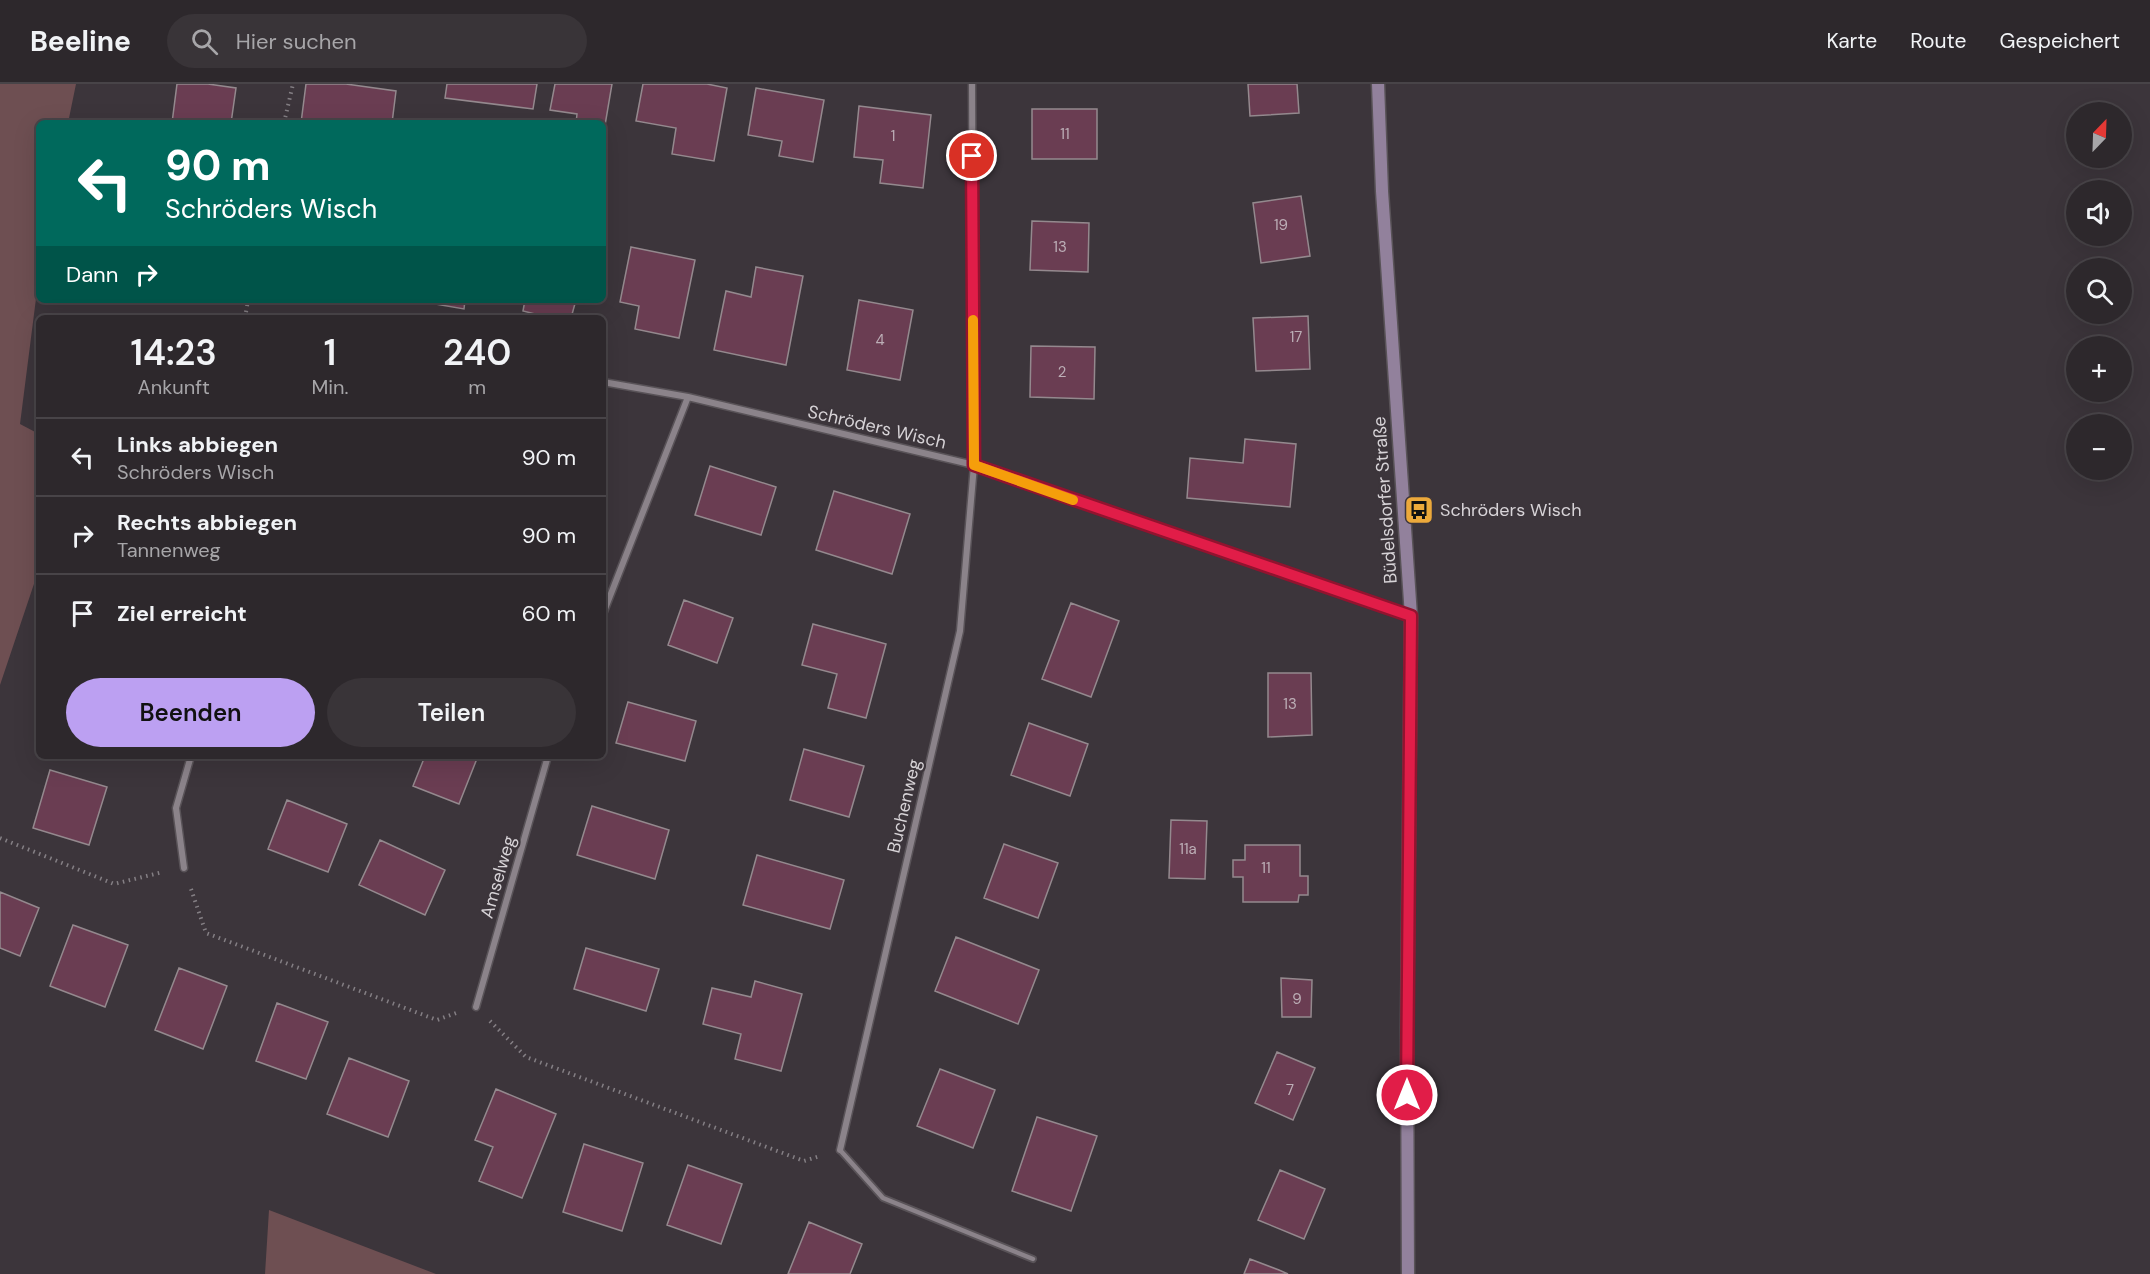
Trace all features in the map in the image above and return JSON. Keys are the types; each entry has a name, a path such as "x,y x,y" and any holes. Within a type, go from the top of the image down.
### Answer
{"street":[{"name":"Buchenweg","path":"840,1150 960,631 974,465 972,84"},
{"name":"Büdelsdorfer Straße","path":"1378,84 1382,190 1411,616 1407,1028 1408,1274"},
{"name":"Schröders Wisch","path":"606,383 688,397 974,465 1411,616"},
{"path":"606,606 688,397"},
{"path":"184,868 176,808 190,759"},
{"name":"Amselweg","path":"476,1007 547,759"}],"lane":[{"path":"840,1150 883,1198 1033,1259"}],"path":[{"path":"285,120 293,84"},
{"path":"0,838 114,884 184,868 206,933 437,1020 476,1007 526,1057 804,1161 840,1150"}],"shaded area":[{"path":"0,84 76,84 69,120 36,120 36,299 20,424 36,432 36,578 0,685"},
{"path":"269,1210 436,1274 265,1274"}],"building":[{"path":"177,84 208,84 236,88 231,120 172,120"},
{"path":"306,84 346,84 396,91 392,120 301,120"},
{"path":"447,84 537,84 533,109 445,98"},
{"path":"555,84 612,84 606,120 576,120 577,114 550,110"},
{"path":"643,84 707,84 727,88 714,161 672,154 676,128 636,121"},
{"path":"1248,84 1297,84 1299,113 1250,116"},
{"path":"756,88 824,100 813,162 779,156 782,141 748,135"},
{"path":"859,106 931,115 923,188 880,183 883,160 854,157"},
{"path":"1032,109 1097,109 1097,159 1032,159"},
{"path":"1301,196 1310,256 1261,263 1253,203"},
{"path":"1032,221 1089,223 1088,272 1030,270"},
{"path":"631,247 695,260 679,338 635,329 639,306 620,302"},
{"path":"756,267 803,276 786,365 714,350 726,291 751,297"},
{"path":"859,300 913,310 900,380 847,370"},
{"path":"429,303 465,303 464,309"},
{"path":"524,303 575,303 572,315 539,315 523,311"},
{"path":"1308,316 1310,369 1256,371 1253,318"},
{"path":"1031,346 1095,347 1094,399 1030,397"},
{"path":"1245,439 1296,444 1290,507 1187,498 1190,458 1243,463"},
{"path":"710,466 776,487 761,535 695,515"},
{"path":"834,491 910,514 892,574 816,550"},
{"path":"684,600 733,618 717,663 668,645"},
{"path":"1071,603 1119,621 1091,697 1042,679"},
{"path":"813,624 886,644 866,718 828,708 837,674 802,665"},
{"path":"1268,673 1311,673 1312,735 1268,737"},
{"path":"628,702 696,721 685,761 616,743"},
{"path":"1029,723 1088,744 1070,796 1011,775"},
{"path":"804,749 864,766 849,817 790,800"},
{"path":"424,759 477,759 459,804 413,786"},
{"path":"50,770 107,787 89,845 33,828"},
{"path":"287,800 347,824 328,872 268,849"},
{"path":"592,806 669,830 655,879 577,855"},
{"path":"1171,820 1207,821 1205,879 1169,878"},
{"path":"380,840 445,870 425,915 359,885"},
{"path":"1004,844 1058,863 1038,918 984,898"},
{"path":"1245,845 1300,845 1300,876 1308,876 1308,895 1299,895 1298,902 1243,902 1243,877 1233,877 1233,860 1245,860"},
{"path":"757,855 844,880 830,929 743,905"},
{"path":"0,892 39,908 20,956 0,948"},
{"path":"73,925 128,945 105,1007 50,986"},
{"path":"956,937 1039,970 1018,1024 935,991"},
{"path":"586,948 659,969 646,1011 574,989"},
{"path":"179,968 227,986 203,1049 155,1030"},
{"path":"1281,978 1312,980 1311,1017 1282,1017"},
{"path":"755,981 802,994 781,1071 735,1059 741,1034 703,1024 712,988 751,997"},
{"path":"277,1003 328,1022 306,1079 256,1061"},
{"path":"1277,1052 1315,1068 1293,1120 1255,1103"},
{"path":"349,1058 409,1081 388,1137 327,1114"},
{"path":"940,1069 995,1090 973,1148 917,1126"},
{"path":"496,1089 556,1114 522,1198 479,1181 493,1147 475,1140"},
{"path":"1037,1117 1097,1136 1071,1211 1012,1191"},
{"path":"584,1144 643,1163 622,1231 563,1212"},
{"path":"688,1165 742,1184 721,1244 667,1225"},
{"path":"1280,1170 1325,1189 1304,1239 1258,1220"},
{"path":"809,1222 862,1244 850,1274 788,1274"},
{"path":"1250,1259 1279,1270 1288,1274 1244,1274"}],"slow traffic":[{"path":"973,320 974,465 1073,500"}],"place":[{"name":"Schröders Wisch","path":"1419,510"}],"route":[{"path":"972,156 974,465 1411,616 1407,1095"}]}
